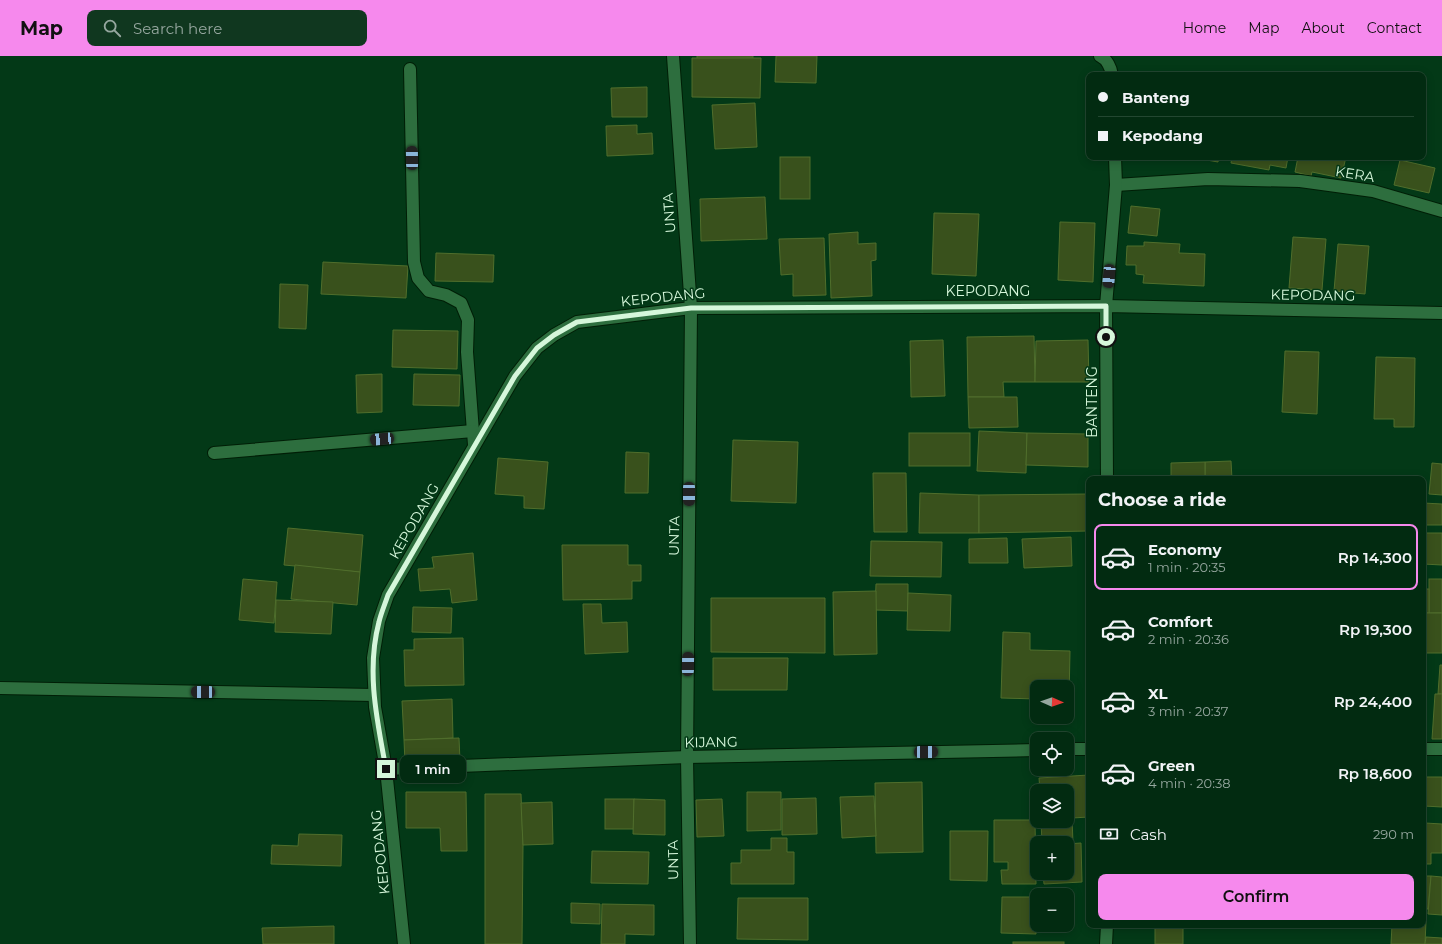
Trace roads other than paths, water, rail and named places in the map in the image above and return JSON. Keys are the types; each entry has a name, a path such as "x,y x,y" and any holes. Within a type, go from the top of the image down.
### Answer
{"street":[{"name":"UNTA","path":"673,56 691,308 687,757 690,944"},
{"path":"1100,56 1104,57 1112,72"},
{"path":"410,69 414,262 418,278 428,291 446,295 461,303 468,320 467,352 474,445"},
{"name":"BANTENG","path":"1107,476 1106,306 1116,185 1115,160"},
{"name":"KERA","path":"1116,185 1208,179 1300,181 1373,191 1442,211"},
{"name":"KEPODANG","path":"404,944 386,769 374,695 373,658 379,622 388,595 515,376 537,348 554,335 577,322 691,308 1106,306 1442,313"},
{"path":"214,454 473,431"},
{"path":"0,688 374,695"},
{"path":"1074,749 1086,749"},
{"path":"1426,749 1442,749"},
{"name":"KIJANG","path":"386,769 687,757 1030,750"},
{"path":"1106,928 1106,944"}]}
